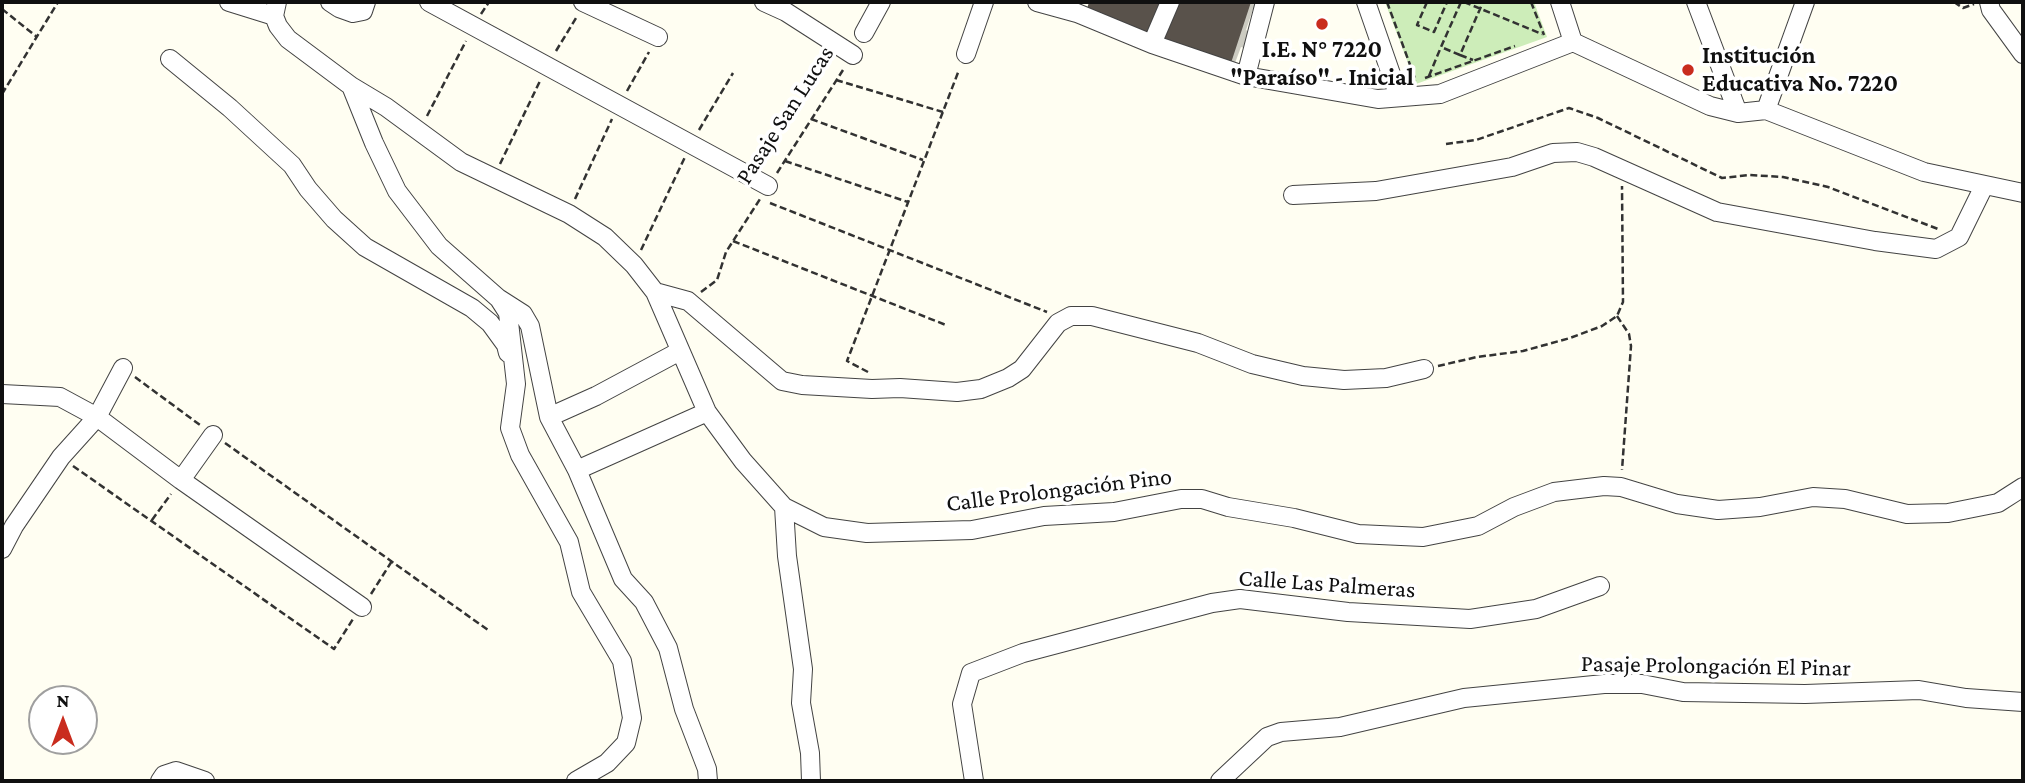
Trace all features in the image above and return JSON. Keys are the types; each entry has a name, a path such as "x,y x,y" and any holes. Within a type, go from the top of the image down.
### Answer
{"street":[{"path":"229,2 275,9"},
{"path":"330,2 353,13 363,11 366,2"},
{"path":"429,2 691,144 764,193"},
{"path":"584,2 658,37"},
{"path":"764,2 786,12 853,55"},
{"name":"Pasaje San Lucas","path":"864,33 881,2"},
{"path":"966,54 984,2"},
{"path":"1037,2 1079,7 1152,44 1245,76 1378,99 1440,94 1573,42 1710,106 1738,113 1766,110 1924,172 2023,193"},
{"path":"1152,44 1170,2"},
{"path":"1245,76 1265,2"},
{"path":"1366,2 1399,97"},
{"path":"1560,2 1573,42"},
{"path":"1697,2 1738,113"},
{"path":"1766,110 1805,2"},
{"path":"1989,2 2023,54"},
{"name":"Calle Prolongación Pino","path":"275,9 278,26 288,39 351,86 419,130 461,162 569,214 605,237 634,265 655,292 707,412 743,461 784,507 824,527 867,533 972,530 1044,516 1114,512 1181,499 1202,499 1358,534 1423,537 1478,526 1514,507 1554,492 1604,486 1621,487 1678,504 1718,510 1760,507 1813,497 1845,499 1907,514 1948,513 1998,503 2023,487"},
{"path":"170,59 230,108 292,165 308,189 334,219 365,247 437,286 490,323 506,345 516,384"},
{"path":"351,86 397,191 439,246 498,298 523,314 530,326 549,417 577,470 623,579 644,602 668,648 684,709 707,769 708,781"},
{"path":"1293,195 1376,191 1512,167 1553,153 1577,152 1717,212 1875,241 1936,249 1959,237 1984,186"},
{"path":"655,292 688,301 782,381 802,385 957,393 981,389 1022,369 1058,323 1071,316 1091,316 1198,343 1252,364 1303,376 1344,380 1386,378 1424,369"},
{"path":"498,298 508,313 516,384 510,428 520,455 569,542 581,592 622,661 632,718 626,743 607,763 576,781"},
{"path":"549,417 596,396 680,351"},
{"path":"2,549 13,526 61,457 97,416 123,368"},
{"path":"2,394 60,397 97,416 181,480 362,607"},
{"path":"577,470 707,412"},
{"path":"181,480 213,435"},
{"path":"784,507 787,556 803,669 801,703 810,752 811,781"},
{"name":"Calle Las Palmeras","path":"974,781 962,704 971,673 1023,653 1212,603 1240,599 1348,612 1470,619 1536,608 1601,586"},
{"name":"Pasaje Prolongación El Pinar","path":"1220,781 1267,737 1281,732 1340,727 1464,698 1604,684 1642,684 1683,692 1805,694 1919,690 1966,698 2023,702"},
{"path":"160,781 164,775 176,771 205,781"}],"path":[{"path":"2,94 58,2"},
{"path":"419,130 473,26 489,2"},
{"path":"494,177 547,66 584,2"},
{"path":"1387,2 1416,81 1520,43"},
{"path":"1427,2 1417,25 1434,32 1447,2"},
{"path":"1428,77 1463,2 1544,35 1573,42"},
{"path":"1460,55 1483,2"},
{"path":"1531,2 1544,35"},
{"path":"1954,2 1963,8 1980,2"},
{"path":"2,9 37,37"},
{"path":"1532,39 1544,35"},
{"path":"569,214 619,105 658,37"},
{"path":"1441,47 1474,60"},
{"path":"846,361 966,54"},
{"name":"Pasaje San Lucas","path":"688,301 717,280 726,252 853,55"},
{"path":"634,265 691,144 733,73"},
{"path":"836,80 943,112"},
{"path":"1446,145 1510,130 1535,118 1569,108 1617,127 1722,178 1750,175 1783,177 1828,187 1959,237"},
{"path":"811,119 924,161"},
{"path":"785,161 908,202"},
{"path":"1424,369 1477,357 1523,351 1570,338 1602,326 1617,316 1623,303 1622,170"},
{"path":"764,193 890,250 1066,319"},
{"path":"733,241 946,325"},
{"path":"1617,316 1629,334 1631,346 1621,487"},
{"path":"123,368 488,630"},
{"path":"61,457 334,649"},
{"path":"152,520 181,480"}],"green space":[{"path":"1385,2 1534,2 1547,37 1416,84"}],"building":[{"path":"1089,2 1162,2 1151,34 1087,9"},
{"path":"1179,2 1251,2 1231,63 1164,38"}],"place":[{"name":"I.E. N° 7220 \"Paraíso\" - Inicial","path":"1322,24"},
{"name":"Institución Educativa No. 7220","path":"1688,70"}]}
